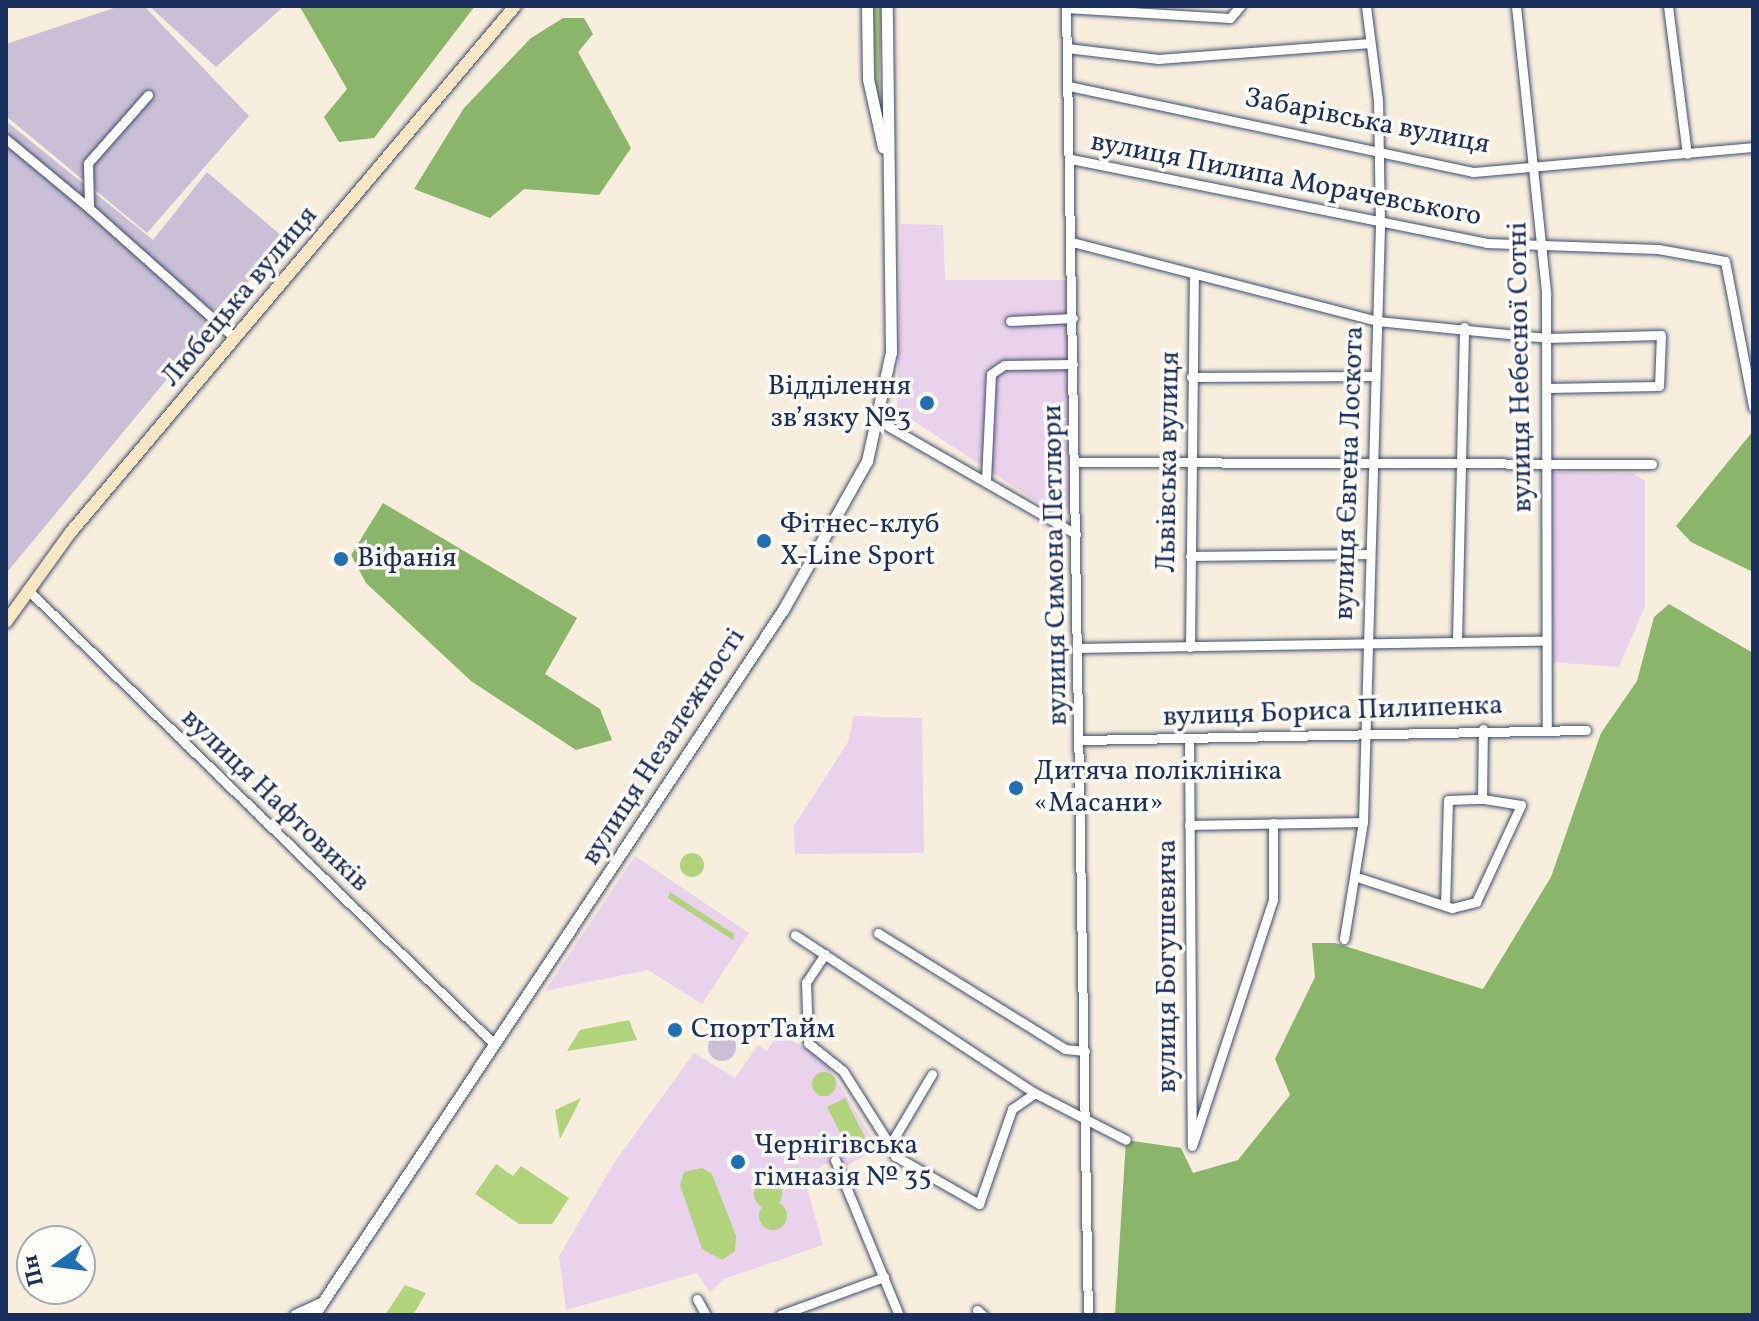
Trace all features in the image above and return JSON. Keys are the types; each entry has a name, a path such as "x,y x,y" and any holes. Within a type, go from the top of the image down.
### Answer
{"main road":[{"name":"Любецька вулиця","path":"6,622 27,589 234,337 515,6"}],"street":[{"name":"вулиця Незалежності","path":"867,6 868,79 888,163"},
{"name":"вулиця Незалежності","path":"314,1315 783,610 867,461 881,422 891,352 887,6"},
{"path":"1066,7 1230,18 1240,6"},
{"name":"вулиця Євгена Лоскота","path":"1344,939 1360,878 1363,822 1380,226 1379,149 1366,6"},
{"name":"вулиця Небесної Сотні","path":"1516,6 1543,245 1547,728"},
{"path":"1668,6 1687,154"},
{"name":"вулиця Симона Петлюри","path":"1066,7 1082,740 1088,1315"},
{"path":"1067,48 1158,59 1370,43"},
{"name":"Забарівська вулиця","path":"1069,86 1379,149 1473,172 1535,169 1753,147"},
{"path":"89,208 88,163 148,95"},
{"path":"6,139 234,337"},
{"name":"вулиця Пилипа Морачевського","path":"1071,159 1141,168 1380,226 1543,245 1658,249 1725,261 1753,407"},
{"path":"1072,242 1194,277 1377,321 1464,327 1546,338 1661,335 1659,386 1546,388"},
{"name":"Львівська вулиця","path":"1190,647 1189,466 1194,277"},
{"path":"1010,321 1073,318"},
{"path":"1457,640 1464,327"},
{"path":"986,480 991,374 1004,365 1073,364"},
{"path":"1191,377 1375,376"},
{"path":"881,422 1076,534"},
{"path":"1075,462 1189,466 1652,464"},
{"path":"1190,556 1370,554"},
{"name":"вулиця Нафтовиків","path":"27,589 494,1044"},
{"path":"1079,648 1546,641"},
{"path":"1482,799 1483,729"},
{"name":"вулиця Бориса Пилипенка","path":"1082,740 1366,731 1586,730"},
{"name":"вулиця Богушевича","path":"1189,738 1192,1146 1273,900 1273,823"},
{"path":"1360,878 1445,906 1476,902 1521,805 1482,799 1448,800 1445,906"},
{"path":"1189,825 1363,822"},
{"path":"878,933 1065,1049 1085,1051"},
{"path":"795,935 1035,1093 1085,1114 1126,1140"},
{"path":"825,954 806,982 808,1043 843,1071 895,1156 979,1204 1012,1109 1035,1093"},
{"path":"890,1145 932,1074"},
{"path":"835,1160 899,1315"},
{"path":"780,1315 884,1277"},
{"path":"697,1299 706,1315"},
{"path":"295,1315 322,1303"}],"shaded area":[{"path":"120,6 144,6 249,116 147,233 6,116 6,44"},
{"path":"149,6 284,6 216,67"},
{"path":"6,121 153,240 207,172 284,238 8,571"},
{"path":"901,224 943,225 945,280 1067,280 1070,505 1063,512 1054,513 897,410"},
{"path":"1549,472 1632,473 1645,481 1645,606 1619,667 1553,662"},
{"path":"854,716 922,718 924,853 795,854 794,826 848,742"},
{"path":"635,856 749,933 702,1004 648,970 545,991"},
{"path":"722,1033 732,1037 736,1047 732,1057 722,1061 712,1057 708,1047 712,1037"},
{"name":"Чернігівська гімназія № 35","path":"778,1033 823,1058 878,1148 845,1167 838,1159 823,1165 805,1181 823,1245 724,1279 710,1292 697,1273 566,1310 559,1256 614,1163 694,1053 735,1078 758,1045 767,1051"}],"green space":[{"path":"475,6 374,138 339,142 324,117 347,89 300,7"},
{"path":"873,6 881,6 879,100 876,97"},
{"path":"563,18 584,18 593,34 578,52 631,148 599,195 524,189 490,218 414,189 464,108 531,38"},
{"path":"1753,431 1753,572 1691,542 1676,526"},
{"path":"383,503 577,618 545,674 600,709 612,740 576,750 471,681 366,583 351,555"},
{"path":"1669,604 1753,653 1753,1315 1115,1315 1126,1140 1181,1148 1193,1173 1238,1160 1290,1095 1275,1059 1315,977 1312,943 1335,943 1483,989 1551,877 1601,733 1637,681 1654,617"},
{"path":"692,853 703,860 704,865 697,876 692,877 681,870 680,865 687,854"},
{"path":"670,892 734,934 733,940 668,898"},
{"path":"629,1020 637,1040 567,1051 580,1030"},
{"path":"824,1072 833,1075 836,1084 833,1093 824,1096 815,1093 812,1084 815,1075"},
{"path":"581,1098 572,1116 560,1139 555,1110"},
{"path":"845,1098 867,1141 849,1150 827,1107"},
{"path":"496,1164 513,1176 521,1166 569,1198 552,1224 519,1224 475,1194"},
{"path":"702,1168 712,1174 736,1236 735,1251 722,1260 702,1249 680,1185 684,1172"},
{"path":"768,1180 778,1184 782,1194 778,1204 768,1208 758,1204 754,1194 758,1184"},
{"path":"773,1202 783,1206 787,1216 783,1226 773,1230 763,1226 759,1216 763,1206"},
{"path":"405,1285 426,1293 413,1315 385,1315"}],"place":[{"name":"Відділення зв’язку №3","path":"927,403"},
{"name":"Фітнес-клуб X-Line Sport","path":"764,541"},
{"name":"Віфанія","path":"341,559"},
{"name":"Дитяча поліклініка «Масани»","path":"1016,788"},
{"name":"СпортТайм","path":"675,1030"},
{"name":"Чернігівська гімназія № 35","path":"738,1162"}]}
